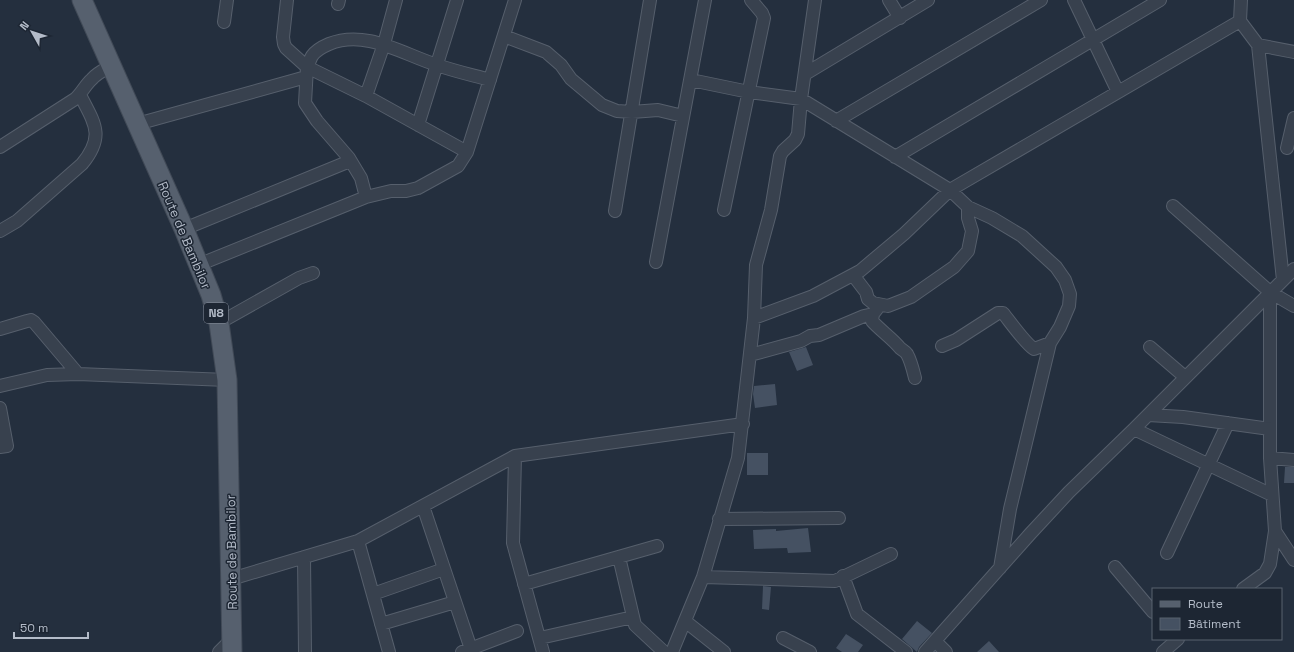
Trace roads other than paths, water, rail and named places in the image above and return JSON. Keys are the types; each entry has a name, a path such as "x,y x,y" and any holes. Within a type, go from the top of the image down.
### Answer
{"main road":[{"name":"Route de Bambilor","path":"82,0 184,229 211,295 219,323 227,380 231,579 228,648"}],"street":[{"path":"224,22 227,0"},
{"path":"287,0 283,37 284,44 307,72 366,96 467,152"},
{"path":"366,96 384,44 396,0"},
{"path":"418,125 457,0"},
{"path":"198,265 366,197 391,191 406,191 418,188 458,166 467,152 515,0"},
{"path":"616,211 650,0"},
{"path":"656,262 705,0"},
{"path":"724,210 764,18 762,13 751,0"},
{"path":"672,652 702,577 738,458 754,318 756,265 771,210 780,156 783,151 795,140 798,134 801,99 815,0"},
{"path":"889,0 900,18"},
{"path":"805,74 928,0"},
{"path":"836,121 1041,0"},
{"path":"1074,0 1118,92"},
{"path":"895,157 1160,0"},
{"path":"1241,0 1240,21 1258,45 1283,280"},
{"path":"754,318 813,296 860,271 904,234 950,190 1240,21"},
{"path":"504,36 546,52 561,65 571,78 602,105 617,111 632,112 658,110 683,116"},
{"path":"366,197 360,178 349,158 317,121 305,103 307,72 312,56 320,47 348,39 367,40 384,44 436,65 490,80"},
{"path":"1258,45 1294,52"},
{"path":"0,147 80,95 95,75 111,66"},
{"path":"137,124 307,72"},
{"path":"691,80 749,92 801,99 950,190 968,207 992,218 1022,236 1056,267 1065,280 1070,294 1069,306 1060,326 1050,342 1010,509 1000,568"},
{"path":"0,230 17,221 82,164 90,154 96,138 96,131 80,95"},
{"path":"1287,148 1294,118"},
{"path":"184,229 350,161"},
{"path":"1173,206 1270,292 1294,306"},
{"path":"750,354 801,341 810,336 819,335 864,316 876,309 911,297 954,267 968,251 972,231 968,218 968,207"},
{"path":"925,652 1069,492 1294,269"},
{"path":"219,323 299,278 313,273"},
{"path":"852,275 866,292 868,299 873,303 876,309 872,321 906,352 915,378"},
{"path":"1243,588 1265,573 1270,564 1274,531 1270,458 1270,292"},
{"path":"942,346 956,340 998,313 1003,313 1028,345 1034,349 1050,342"},
{"path":"0,329 31,320 78,374"},
{"path":"1150,347 1185,377"},
{"path":"0,386 47,375 78,374 227,380"},
{"path":"0,408 7,446 0,447"},
{"path":"1148,415 1183,417 1270,429"},
{"path":"1167,553 1228,423"},
{"path":"231,579 358,541 515,456 743,424"},
{"path":"1134,429 1272,495"},
{"path":"515,456 513,543 543,652"},
{"path":"1270,458 1294,460"},
{"path":"423,506 455,602 468,651 517,631"},
{"path":"719,519 839,518"},
{"path":"1274,531 1294,560"},
{"path":"358,541 389,652"},
{"path":"524,584 657,546"},
{"path":"702,577 835,581 891,554"},
{"path":"304,557 305,652"},
{"path":"619,557 635,625 664,652"},
{"path":"1115,567 1152,611"},
{"path":"373,594 444,569"},
{"path":"843,576 857,614 906,652"},
{"path":"381,624 455,602"},
{"path":"540,638 633,616"},
{"path":"685,621 724,652"},
{"path":"784,638 810,652"},
{"path":"1163,652 1177,640"},
{"path":"935,641 946,652"}]}
